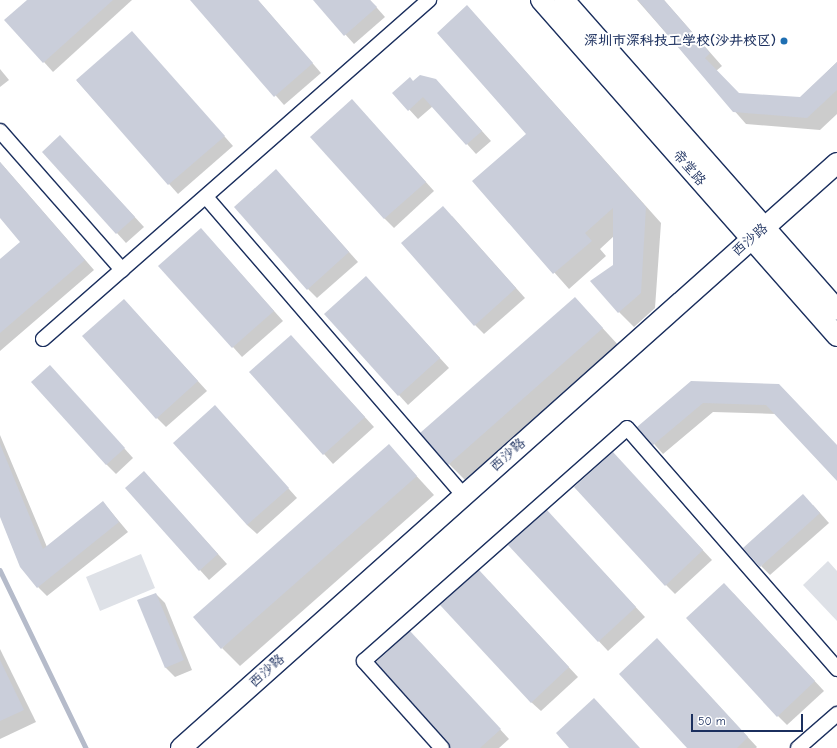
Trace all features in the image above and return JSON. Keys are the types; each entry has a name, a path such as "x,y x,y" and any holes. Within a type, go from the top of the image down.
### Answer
{"street":[{"path":"43,340 429,0"},
{"name":"帝堂路","path":"541,0 758,233 837,310"},
{"name":"帝堂路","path":"564,0 758,233 837,336"},
{"path":"0,131 122,270"},
{"name":"西沙路","path":"181,748 837,163"},
{"path":"206,197 463,495"},
{"path":"442,748 364,661 627,428 837,669"},
{"path":"798,748 837,714"}],"shaded area":[{"path":"141,554 155,588 100,611 86,577"},
{"path":"828,561 837,571 837,621 803,585"}],"building":[{"path":"27,0 113,0 43,63 4,20"},
{"path":"190,0 258,0 313,63 274,97"},
{"path":"313,0 370,0 377,7 344,36"},
{"path":"638,0 664,0 710,53 705,58 739,93 800,97 837,62 837,90 807,118 733,112"},
{"path":"467,5 646,207 641,293 618,313 590,281 613,265 613,208 585,233 592,241 553,274 472,181 526,134 437,33"},
{"path":"132,31 225,136 168,185 76,80"},
{"path":"420,75 436,79 482,131 466,145 423,97 408,111 392,93 410,77 413,81"},
{"path":"352,99 426,182 384,219 310,137"},
{"path":"60,135 135,217 116,234 42,152"},
{"path":"0,162 85,260 0,333 0,259 20,242 0,218"},
{"path":"276,169 349,252 307,290 234,207"},
{"path":"443,206 516,288 474,326 401,243"},
{"path":"201,228 274,311 232,348 158,266"},
{"path":"366,276 440,358 398,396 324,314"},
{"path":"575,297 603,328 448,465 420,433"},
{"path":"124,299 198,381 156,419 82,336"},
{"path":"291,335 365,417 323,455 249,372"},
{"path":"50,365 125,448 106,465 31,382"},
{"path":"691,381 779,384 837,445 837,481 766,405 703,403 653,445 637,427"},
{"path":"215,405 289,488 247,525 173,443"},
{"path":"0,444 43,549 103,501 119,522 37,588 20,567 0,517"},
{"path":"389,444 417,476 221,649 193,617"},
{"path":"613,452 703,550 665,586 574,487"},
{"path":"144,471 218,554 199,571 125,488"},
{"path":"803,494 820,513 760,567 743,548"},
{"path":"547,510 636,607 598,642 508,545"},
{"path":"479,570 569,667 531,703 440,605"},
{"path":"724,583 815,681 777,717 686,618"},
{"path":"156,593 184,660 165,668 137,600"},
{"path":"410,631 501,729 480,748 450,748 376,662"},
{"path":"657,638 748,737 737,748 687,748 619,674"},
{"path":"0,660 24,710 0,721"},
{"path":"594,698 640,748 569,748 556,733"}],"waterway":[{"path":"0,570 86,748"}],"place":[{"name":"深圳市深科技工学校(沙井校区)","path":"784,41"}]}
